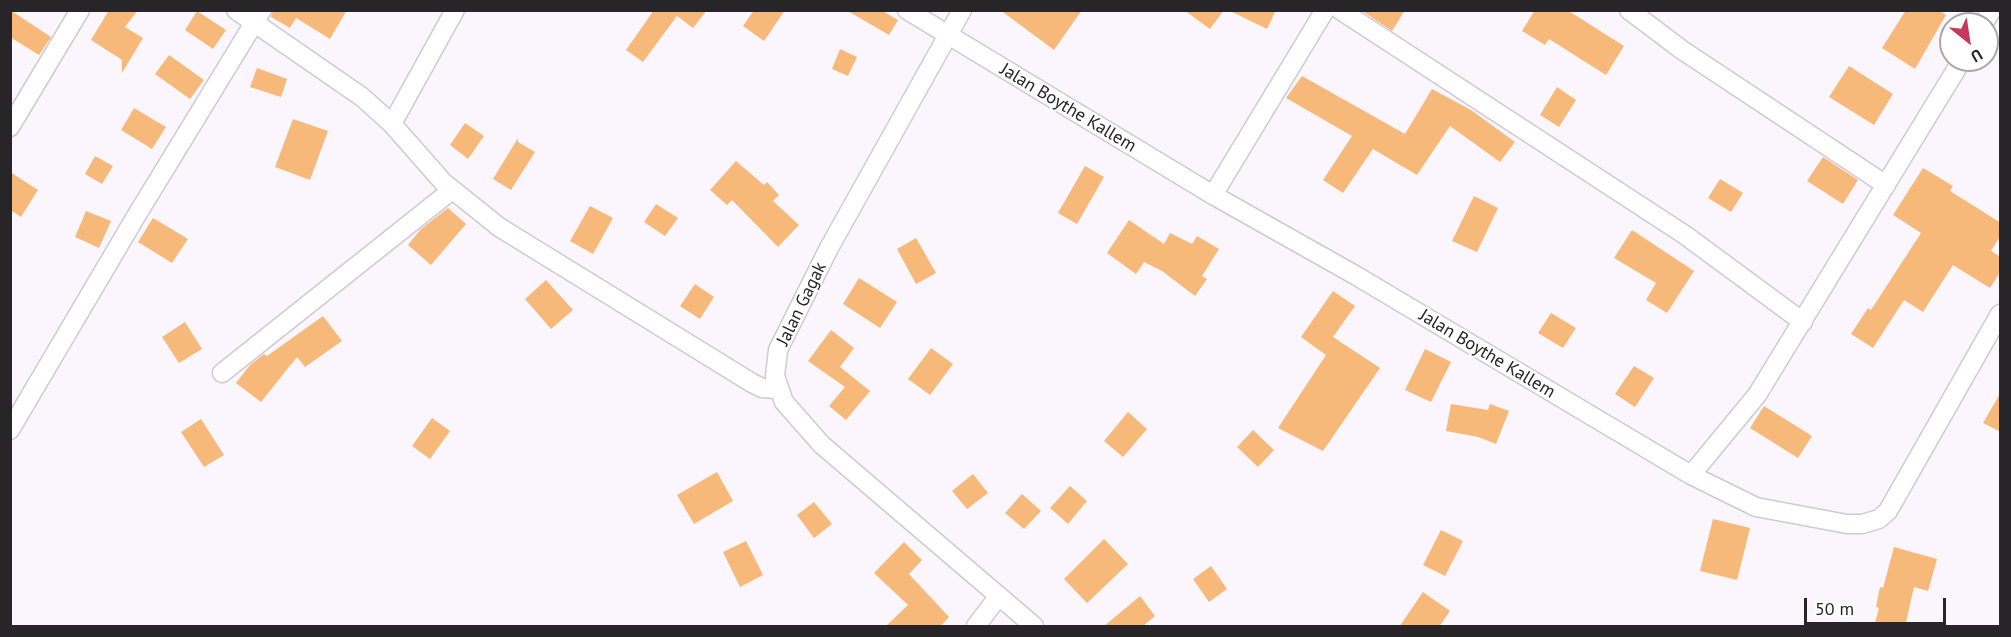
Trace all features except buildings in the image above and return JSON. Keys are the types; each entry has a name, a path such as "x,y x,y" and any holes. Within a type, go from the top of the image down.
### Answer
{"street":[{"path":"10,127 80,10"},
{"path":"236,10 258,17 335,77 392,124 452,190 499,226 752,383 762,388 778,389"},
{"path":"392,124 455,10"},
{"name":"Jalan Boythe Kallem","path":"907,10 1213,195 1355,275 1691,475 1765,510 1847,524 1862,524 1879,519 1888,511 2001,314"},
{"name":"Jalan Gagak","path":"962,10 829,248 778,350 775,366 778,389 793,413 822,445 1034,627"},
{"path":"1213,195 1325,10"},
{"path":"1340,10 1685,235 1803,322"},
{"path":"1629,10 1682,50 1886,185"},
{"path":"10,430 135,218 258,17"},
{"path":"1691,475 1757,395 1955,72"},
{"path":"222,373 452,190"},
{"path":"976,627 998,597"}]}
